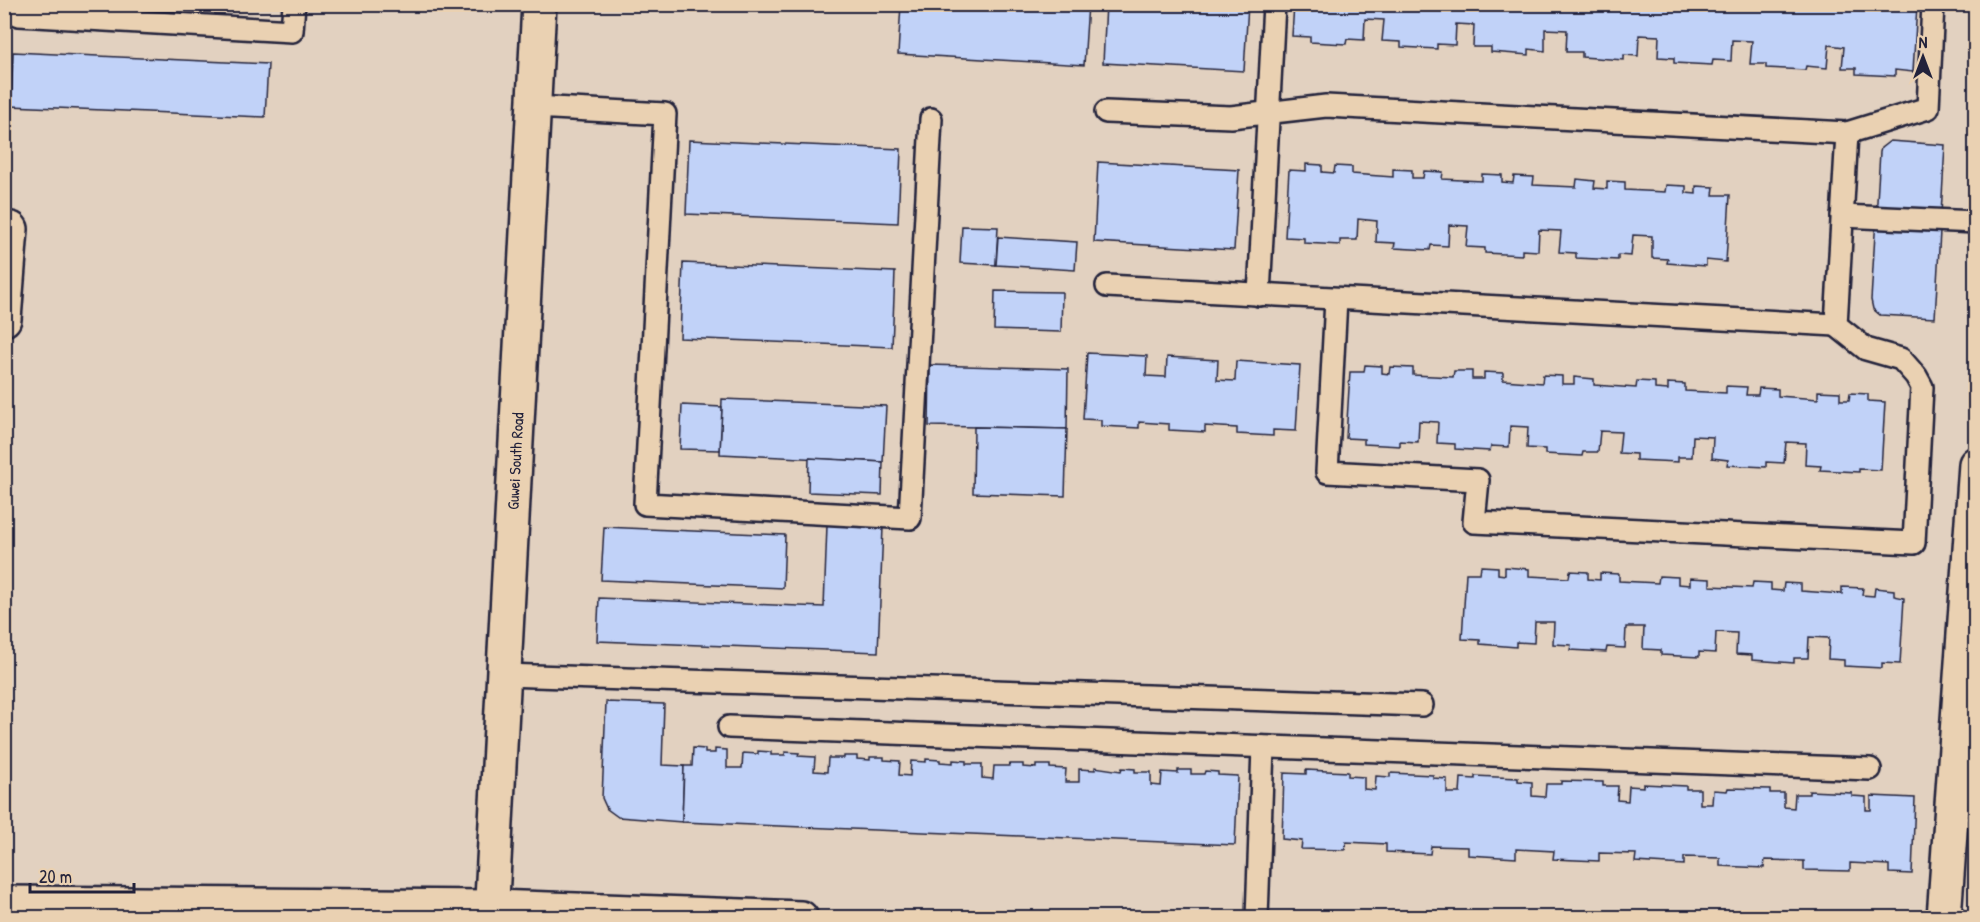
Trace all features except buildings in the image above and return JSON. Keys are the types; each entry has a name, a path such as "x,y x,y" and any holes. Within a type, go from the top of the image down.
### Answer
{"street":[{"name":"Guwei South Road","path":"492,912 539,4"},
{"path":"4,319 11,228"},
{"path":"1944,918 1976,464"},
{"path":"4,903 801,918"}],"lane":[{"path":"20,4 19,15 292,31 294,4"},
{"path":"1260,295 1274,4"},
{"path":"1106,112 1231,117 1326,106 1846,133 1928,108 1933,4"},
{"path":"534,107 665,114 645,504 910,518 931,119"},
{"path":"1836,326 1846,133"},
{"path":"1842,216 1976,222"},
{"path":"1107,286 1836,326 1866,349 1901,359 1916,376 1922,387 1914,543 1474,522 1478,480 1327,472 1336,299"},
{"path":"504,675 1422,705"},
{"path":"729,727 1870,769"},
{"path":"1257,918 1263,747"}]}
